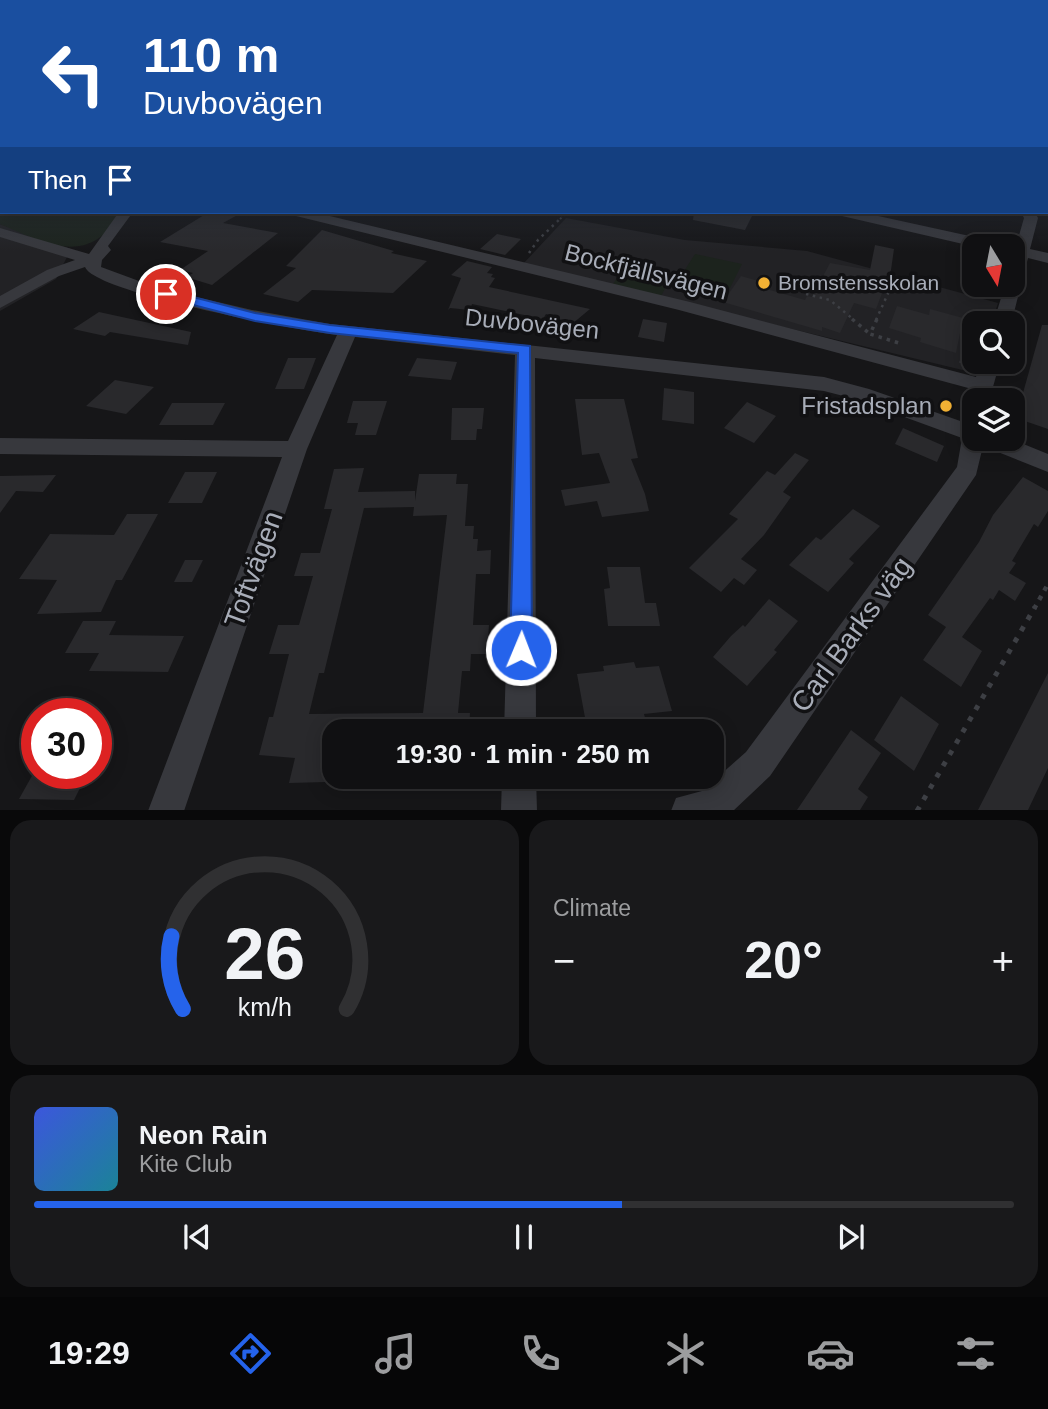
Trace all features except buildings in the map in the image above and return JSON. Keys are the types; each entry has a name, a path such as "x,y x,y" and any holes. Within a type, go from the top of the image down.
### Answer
{"street":[{"path":"87,258 124,214"},
{"path":"0,303 87,258 139,214"},
{"name":"Bockfjällsvägen","path":"305,214 853,350 985,380"},
{"path":"851,214 962,239"},
{"path":"1024,234 1031,218 1029,214"},
{"path":"0,232 87,258"},
{"path":"1026,253 1048,258"},
{"name":"Duvbovägen","path":"87,258 93,269 131,285 255,317 348,331 824,384 962,428"},
{"name":"Toftvägen","path":"166,810 296,449 348,331"},
{"path":"520,719 525,349"},
{"path":"0,446 296,449"},
{"name":"Carl Barks väg","path":"690,810 710,808 758,764 968,470 973,451"},
{"name":"Duvbovägen","path":"1020,451 1048,463"},
{"path":"519,789 519,810"}],"path":[{"path":"518,266 538,240 566,214"},
{"path":"870,334 895,278"},
{"path":"806,294 830,300 870,334 909,347"},
{"path":"917,810 1048,584"}],"shaded area":[{"path":"0,214 120,214 109,229 95,240 81,246 50,244 0,224"},
{"name":"Bromstensskolan","path":"566,218 685,240 807,251 962,293 962,298 980,298 998,303 995,311 962,311 962,370 523,264"},
{"path":"0,224 71,249 56,279 0,311"},
{"path":"695,254 742,264 730,288 681,276"},
{"path":"624,267 671,278 661,296 613,284"}],"place":[{"name":"Bromstensskolan","path":"764,283"},
{"name":"Fristadsplan","path":"946,406"}],"route":[{"path":"166,294 255,317 330,329 525,349 521,650"}]}
